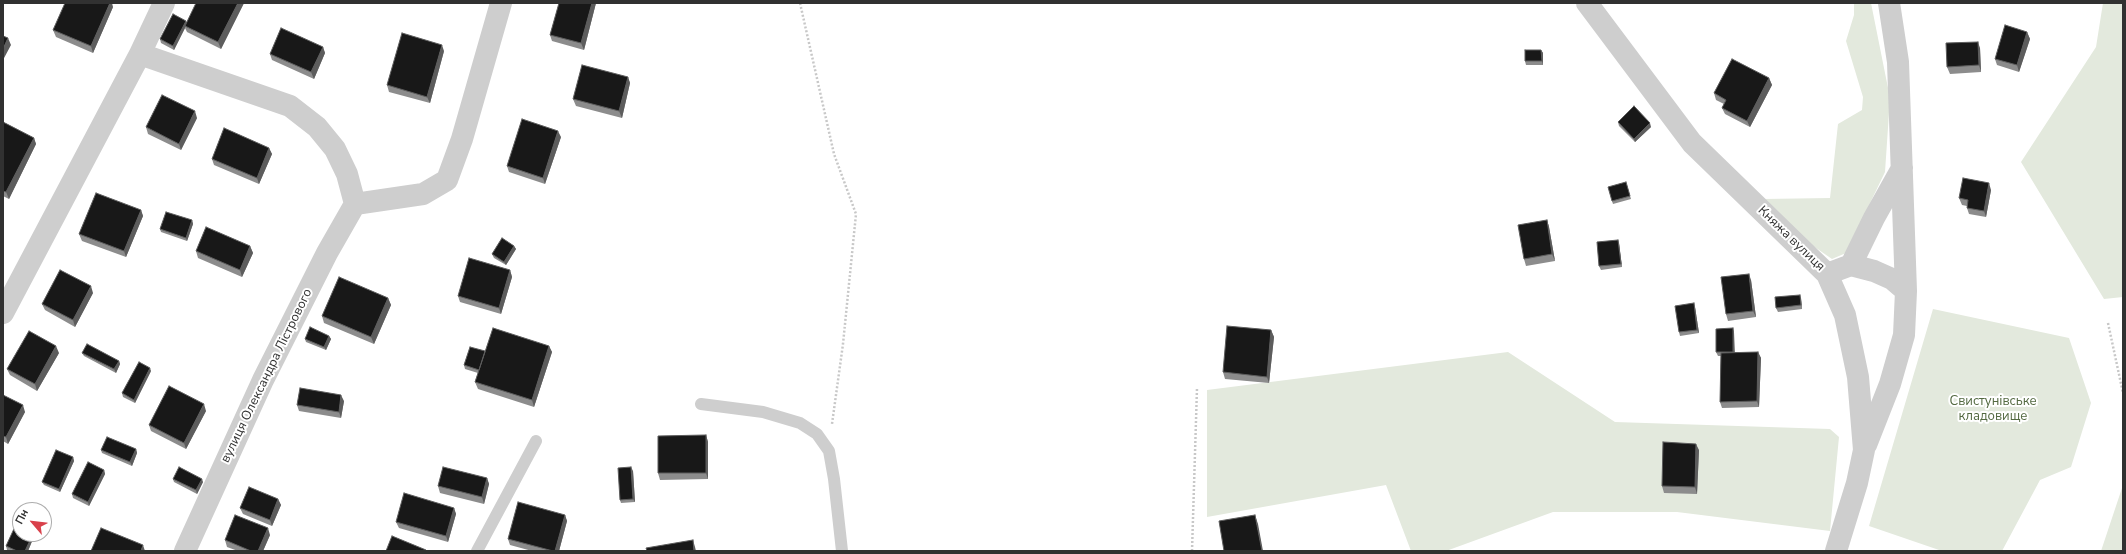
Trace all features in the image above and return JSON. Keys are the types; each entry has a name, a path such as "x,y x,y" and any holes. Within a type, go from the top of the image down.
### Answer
{"street":[{"path":"3,313 140,54 164,3"},
{"path":"140,54 290,106 317,127 335,149 347,174 354,204 424,194 447,180 462,139 501,3"},
{"name":"Княжа вулиця","path":"1587,3 1692,143 1827,274 1845,315 1858,377 1864,450 1858,483 1836,551"},
{"path":"1864,450 1890,384 1904,335 1906,290 1898,62 1889,3"},
{"path":"1851,264 1874,218 1902,168"},
{"name":"вулиця Олександра Лістрового","path":"185,551 263,380 327,253 354,204"},
{"path":"1827,274 1851,264 1874,271 1892,279 1906,290"}],"lane":[{"path":"701,404 763,412 800,423 817,434 829,451 834,479 842,551"},
{"path":"477,551 536,441"}],"path":[{"path":"800,3 834,154 856,214 843,344 829,451"},
{"path":"2108,323 2123,393"},
{"path":"1192,551 1197,388"}],"green space":[{"path":"1854,3 1871,3 1890,98 1885,172 1846,253 1832,259 1784,226 1763,199 1830,198 1838,124 1862,110 1863,97 1846,41 1854,15"},
{"path":"2103,3 2123,3 2123,297 2104,299 2021,162 2096,47"},
{"name":"Свистунівське кладовище","path":"1933,309 2069,338 2091,403 2071,467 2040,480 2002,551 1942,551 1869,526"},
{"path":"1508,352 1615,422 1830,429 1839,437 1830,531 1677,512 1553,512 1446,551 1411,551 1386,485 1207,517 1207,390"},
{"path":"2123,485 2123,551 2101,551"}],"building":[{"path":"65,3 110,3 91,46 53,30"},
{"path":"196,3 238,3 218,42 185,26"},
{"path":"559,3 592,3 581,43 550,35"},
{"path":"173,14 186,21 173,46 160,39"},
{"path":"2005,25 2027,32 2017,65 1995,59"},
{"path":"281,28 323,47 311,72 270,54"},
{"path":"402,33 442,45 427,97 387,85"},
{"path":"3,36 8,38 3,49"},
{"path":"1978,42 1979,65 1947,67 1946,43"},
{"path":"1525,50 1541,50 1542,61 1525,61"},
{"path":"1732,59 1769,78 1747,121 1722,108 1726,100 1714,93"},
{"path":"582,65 628,77 619,111 573,99"},
{"path":"162,95 195,111 179,144 146,127"},
{"path":"1634,106 1650,123 1634,139 1618,122"},
{"path":"522,119 558,131 543,178 507,166"},
{"path":"3,122 34,138 6,192 3,191"},
{"path":"224,128 269,148 257,178 212,159"},
{"path":"1963,178 1989,183 1984,211 1967,208 1968,200 1959,198"},
{"path":"1626,182 1630,196 1612,201 1608,187"},
{"path":"96,193 141,210 124,251 79,234"},
{"path":"166,212 192,220 186,238 160,229"},
{"path":"1547,220 1552,254 1524,259 1518,225"},
{"path":"206,227 250,246 240,270 196,251"},
{"path":"502,238 514,246 504,262 492,254"},
{"path":"1618,240 1621,264 1599,266 1597,242"},
{"path":"469,258 510,270 499,308 458,296"},
{"path":"60,270 91,286 73,320 42,304"},
{"path":"1749,274 1753,311 1726,314 1721,277"},
{"path":"339,277 388,298 371,337 322,316"},
{"path":"1800,295 1801,305 1776,308 1775,297"},
{"path":"1694,303 1697,330 1679,332 1675,306"},
{"path":"1227,326 1271,330 1267,377 1223,372"},
{"path":"310,327 329,336 324,347 305,339"},
{"path":"493,328 549,346 532,400 475,382"},
{"path":"1733,328 1733,352 1716,352 1716,329"},
{"path":"29,331 56,346 35,384 7,369"},
{"path":"87,344 119,361 114,369 82,353"},
{"path":"470,347 485,351 479,370 464,365"},
{"path":"1758,352 1757,401 1720,402 1721,353"},
{"path":"139,362 150,368 134,400 122,393"},
{"path":"169,386 204,404 184,443 149,425"},
{"path":"300,388 341,395 339,412 297,405"},
{"path":"3,395 23,405 6,437 3,436"},
{"path":"706,435 706,473 658,473 658,436"},
{"path":"107,437 136,449 130,462 101,450"},
{"path":"1663,442 1696,444 1695,487 1662,486"},
{"path":"56,450 73,457 59,489 42,482"},
{"path":"88,462 104,470 88,502 72,494"},
{"path":"179,467 202,479 196,490 173,479"},
{"path":"443,467 487,478 482,497 438,486"},
{"path":"631,467 633,499 620,500 618,468"},
{"path":"249,487 278,499 270,520 240,508"},
{"path":"404,493 454,508 446,536 396,522"},
{"path":"518,502 565,515 555,551 508,539"},
{"path":"235,515 268,528 258,551 251,551 225,540"},
{"path":"1255,515 1262,551 1224,551 1219,521"},
{"path":"101,528 143,545 141,551 91,551"},
{"path":"12,533 12,542 29,542 25,551 17,551 6,546"},
{"path":"392,536 426,550 426,551 386,551"},
{"path":"693,540 694,551 647,551 646,548"}]}
